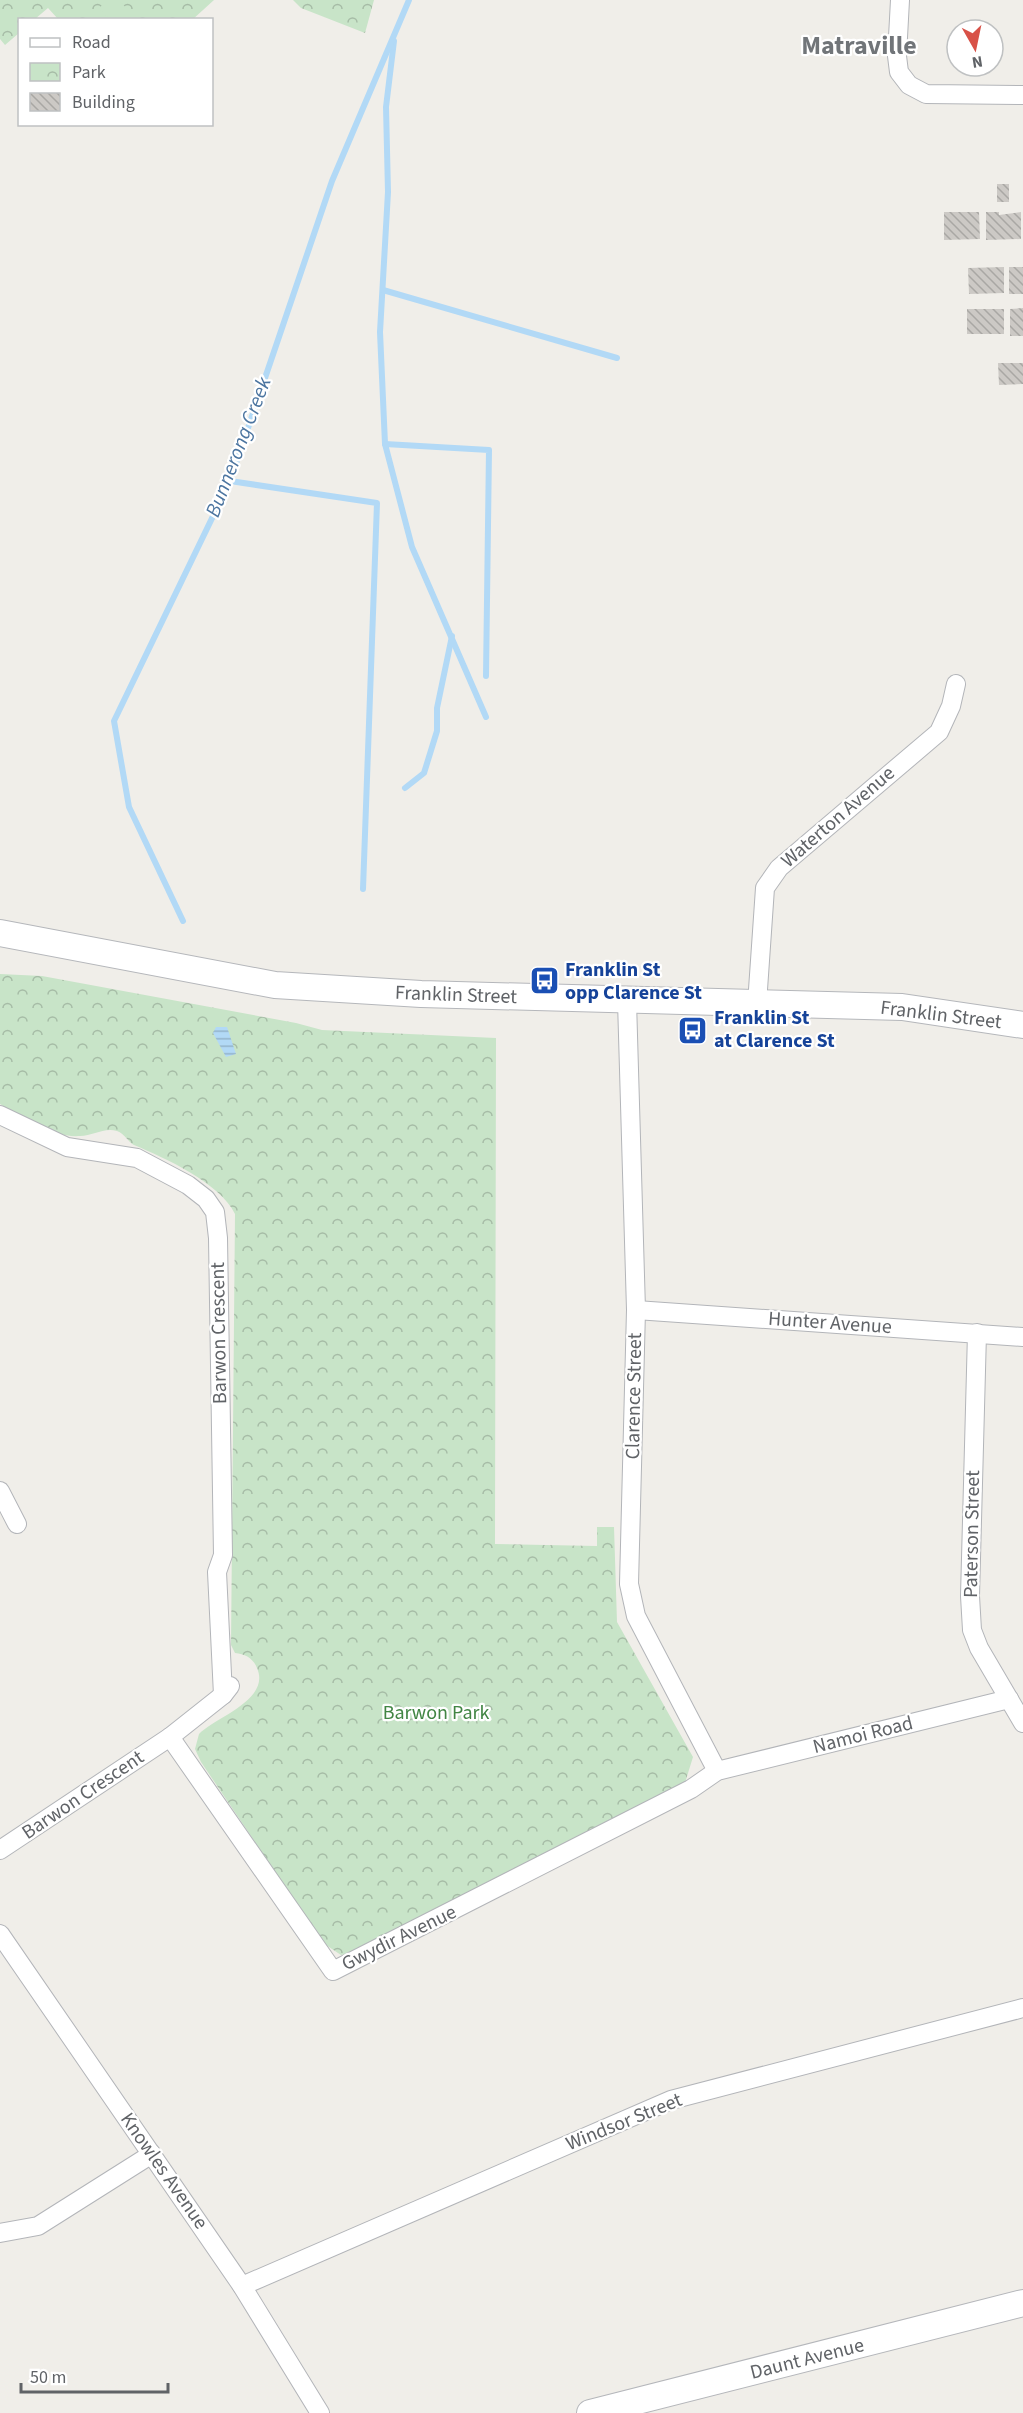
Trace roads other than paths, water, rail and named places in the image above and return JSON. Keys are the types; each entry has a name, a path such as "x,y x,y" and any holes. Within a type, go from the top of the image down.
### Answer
{"street":[{"path":"900,0 897,56 899,72 909,85 926,94 1023,95"},
{"name":"Waterton Avenue","path":"757,1004 765,888 779,868 939,732 951,706 956,684"},
{"name":"Franklin Street","path":"0,933 275,985 421,994 903,1007 1023,1025"},
{"name":"Clarence Street","path":"627,1001 636,1310 629,1584 636,1616 717,1771"},
{"name":"Barwon Crescent","path":"0,1115 68,1148 137,1158 188,1185 206,1199 215,1212 218,1238 223,1555 217,1572 223,1695"},
{"name":"Hunter Avenue","path":"636,1310 1023,1337"},
{"name":"Paterson Street","path":"977,1333 970,1596 972,1630 979,1648 1023,1723"},
{"path":"0,1491 17,1524"},
{"name":"Barwon Crescent","path":"0,1850 170,1737 223,1695 235,1681"},
{"name":"Namoi Road","path":"717,1771 1009,1699"},
{"name":"Gwydir Avenue","path":"170,1737 333,1971 691,1789 717,1771"},
{"name":"Knowles Avenue","path":"0,1934 242,2286 320,2413"},
{"name":"Windsor Street","path":"242,2286 671,2100 1023,2008"},
{"path":"0,2234 38,2226 152,2154"},
{"name":"Daunt Avenue","path":"590,2413 1023,2303"}],"water":[{"path":"216,1027 227,1027 236,1054 226,1057 213,1033"}],"waterway":[{"name":"Bunnerong Creek","path":"183,921 129,807 114,721 230,481 332,181 409,0"},
{"path":"394,41 386,107 388,192 380,332 385,444 412,547 486,717"},
{"path":"383,290 617,358"},
{"path":"385,444 489,450 486,676"},
{"path":"230,481 377,503 363,889"},
{"path":"405,788 424,773 437,731 437,708 452,636"}],"place":[{"name":"Franklin St opp Clarence St","path":"544,981"},
{"name":"Franklin St at Clarence St","path":"693,1030"}],"district":[{"name":"Matraville","path":"859,45"}],"park label":[{"name":"Barwon Park","path":"436,1713"}]}
